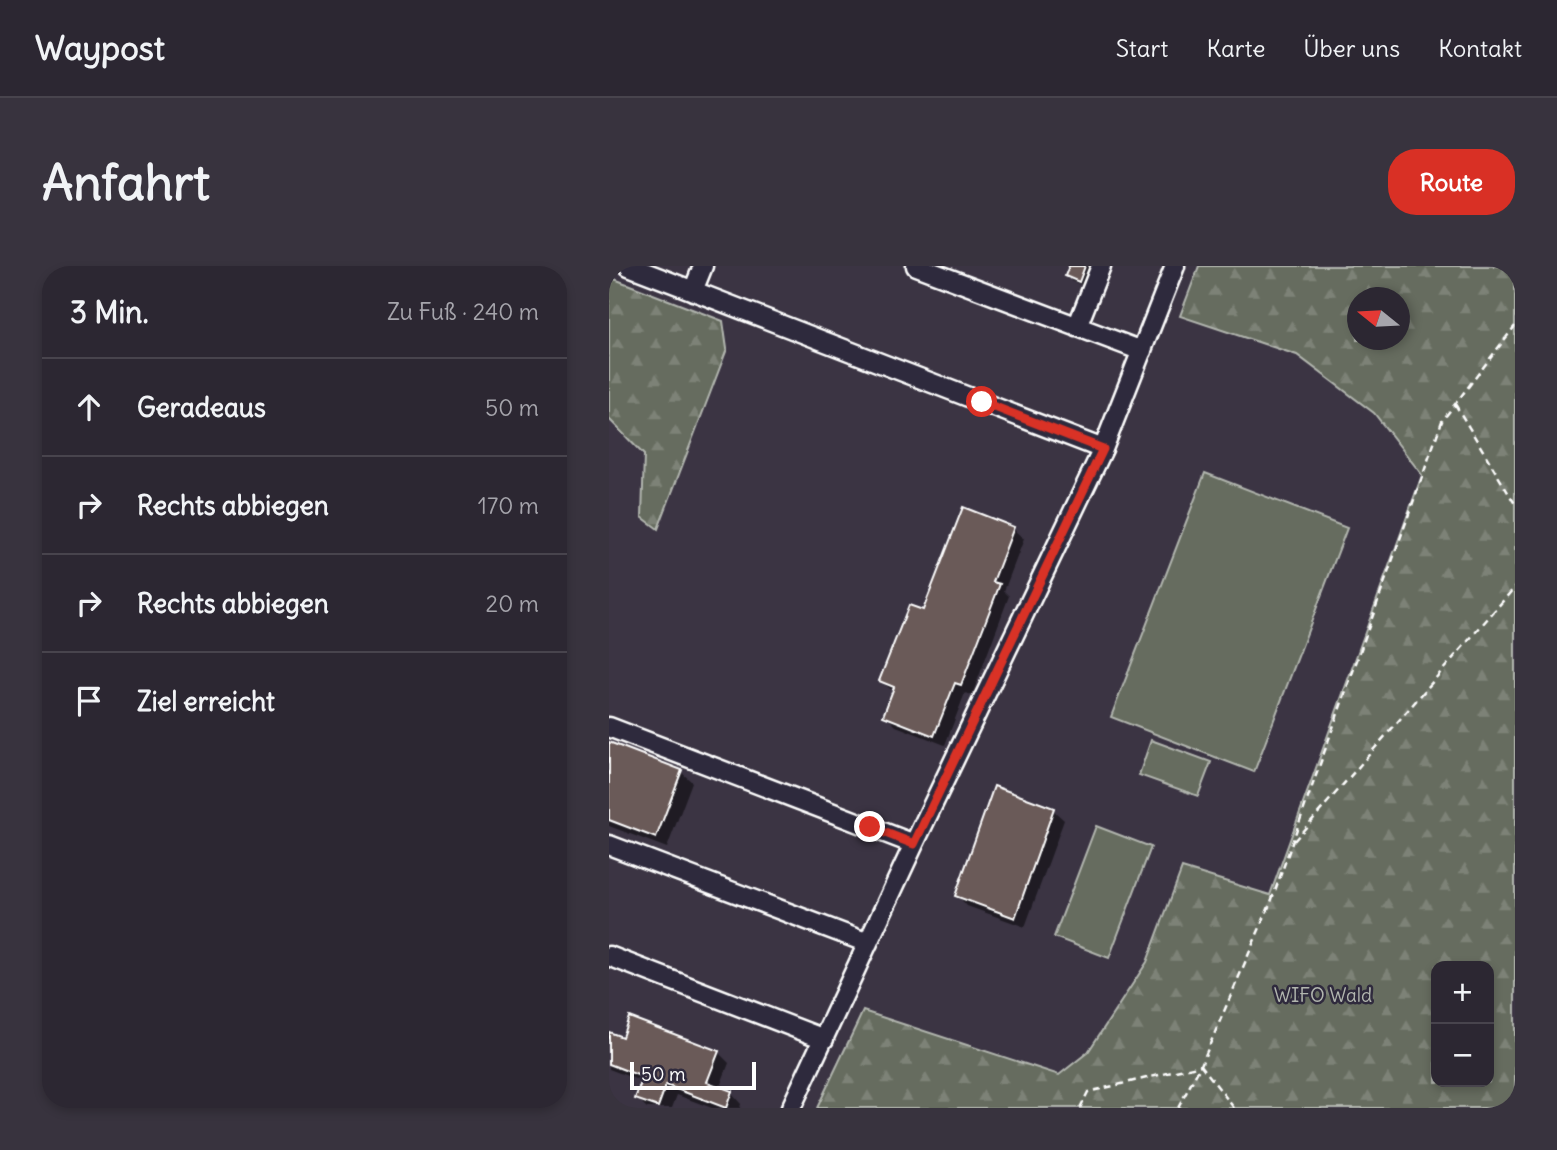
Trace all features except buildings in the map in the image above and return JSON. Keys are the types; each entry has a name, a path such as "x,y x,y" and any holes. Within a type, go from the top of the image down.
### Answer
{"lane":[{"path":"629,266 1103,449"},
{"path":"693,291 703,266"},
{"path":"916,266 1142,351"},
{"path":"1077,327 1101,266"},
{"path":"792,1108 914,844 1103,449 1175,266"},
{"path":"609,727 914,844"},
{"path":"609,845 868,943"},
{"path":"609,956 824,1039"}],"path":[{"path":"1178,1108 1201,1065 1271,902 1442,421 1515,326"},
{"path":"1455,404 1515,504"},
{"path":"1292,844 1515,587"},
{"path":"1080,1108 1088,1092 1201,1065"},
{"path":"1201,1065 1234,1108"}],"green space":[{"name":"WIFO Wald","path":"1199,266 1515,266 1515,1108 817,1108 863,1011 1059,1075 1088,1052 1147,962 1182,868 1270,895 1422,475 1374,413 1297,355 1180,316"},
{"path":"609,277 723,321 727,349 658,529 642,517 644,455 609,419"},
{"path":"1205,473 1347,528 1254,772 1111,717"},
{"path":"1151,740 1211,762 1198,796 1139,775"},
{"path":"1096,826 1151,847 1109,958 1054,937"}],"route":[{"path":"870,827 914,844 1103,449 982,402"}]}
